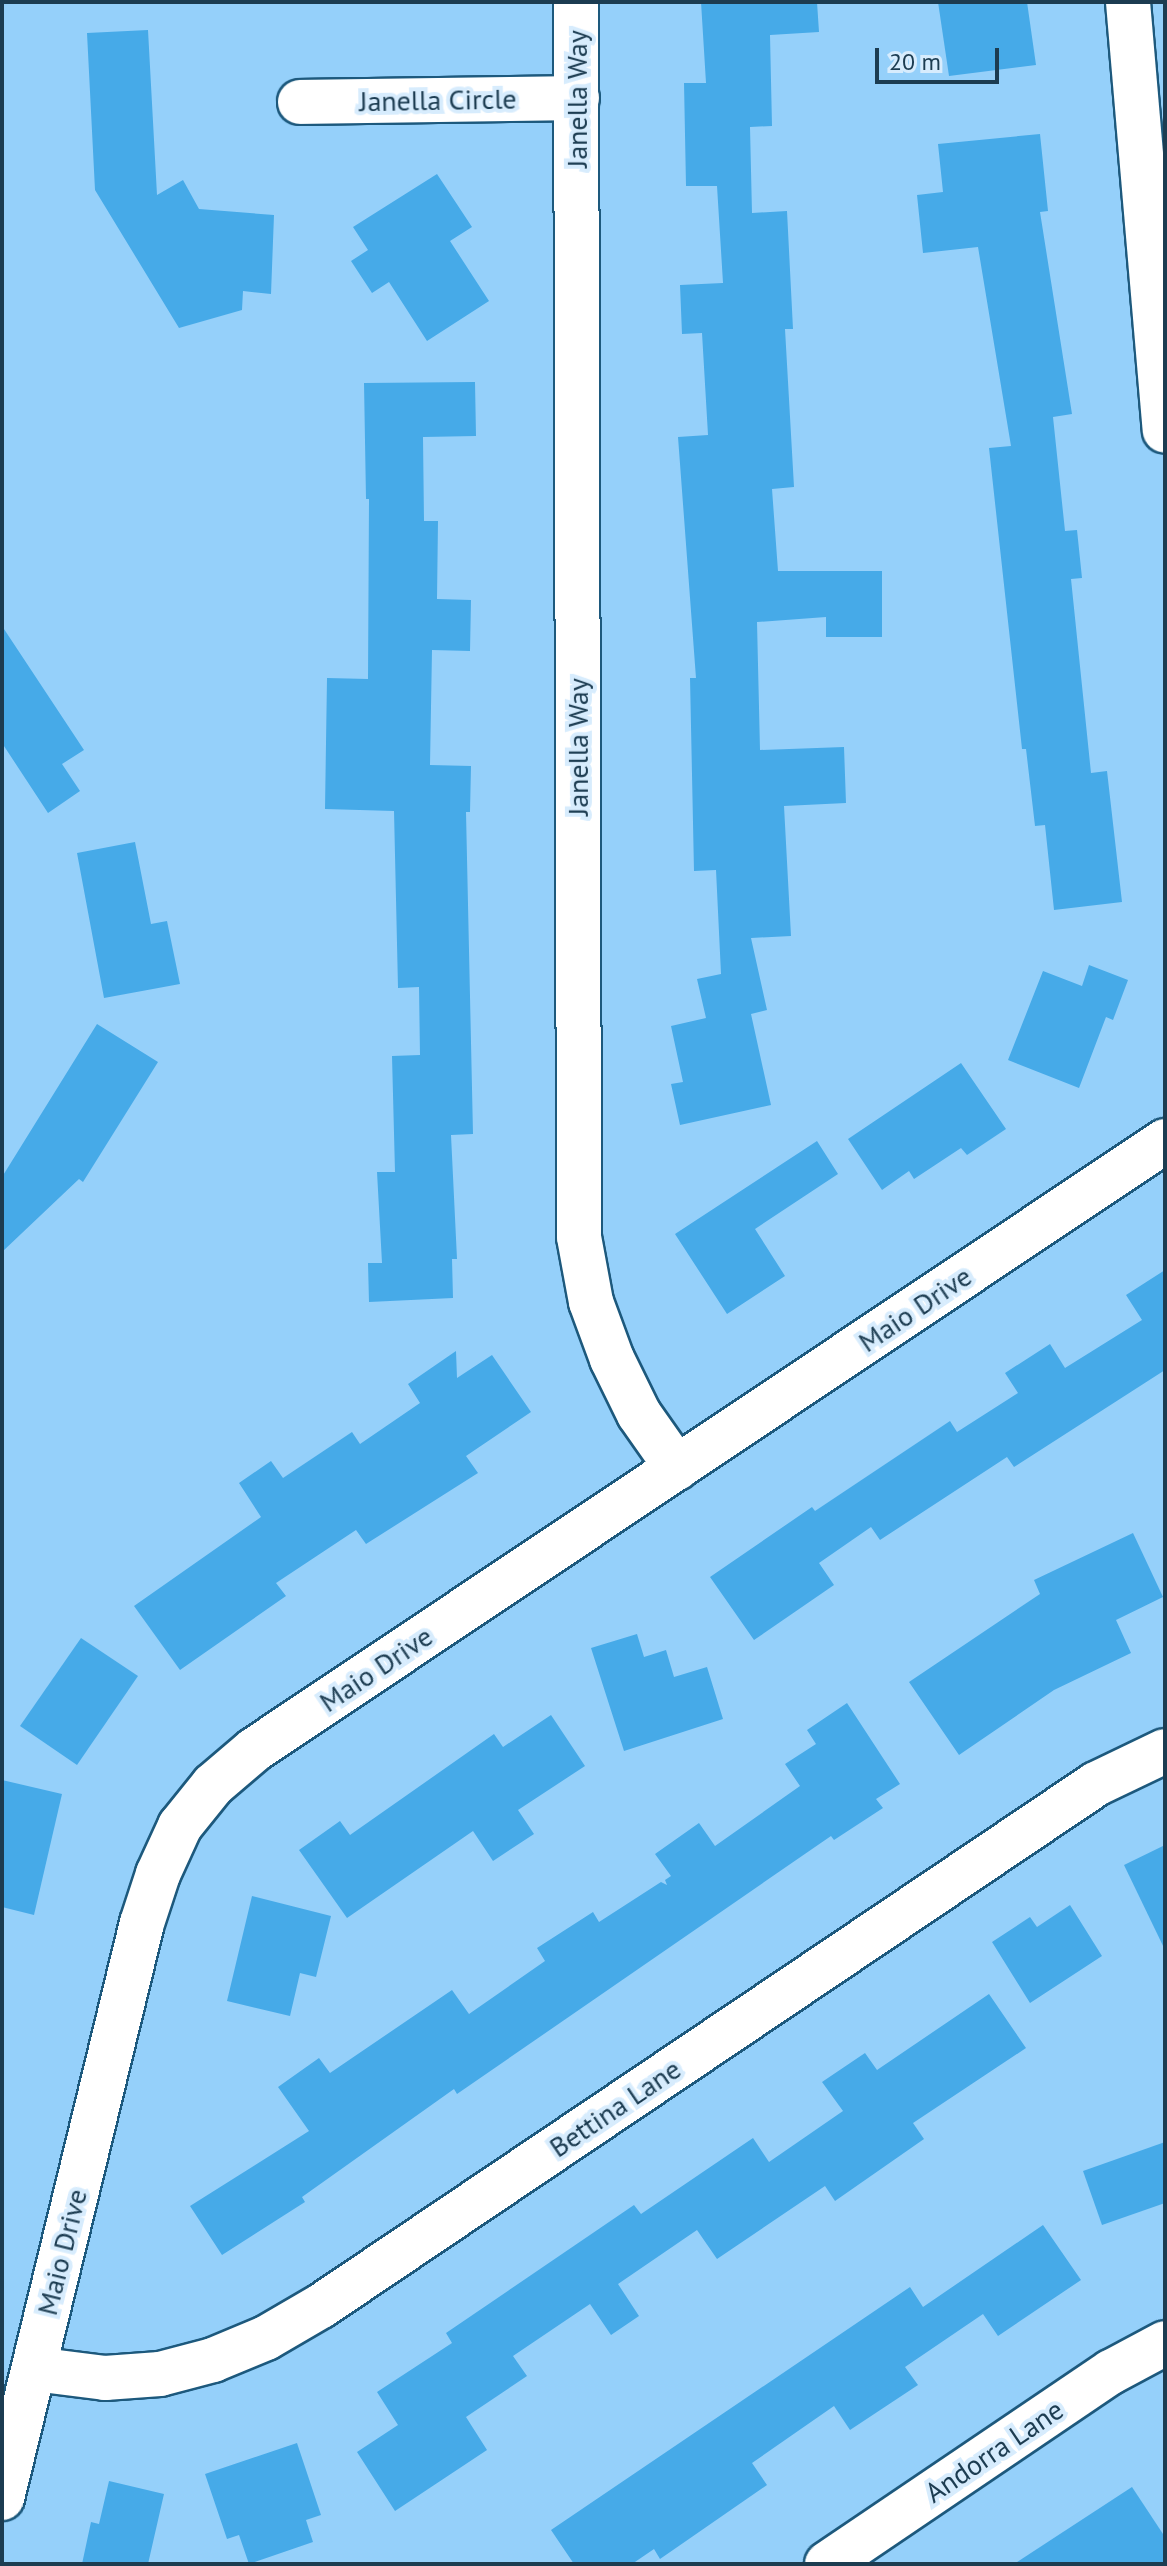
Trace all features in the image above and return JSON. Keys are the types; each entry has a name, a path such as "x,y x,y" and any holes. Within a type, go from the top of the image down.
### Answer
{"street":[{"name":"Janella Way","path":"576,2 579,1237 591,1302 612,1359 639,1414 677,1468"},
{"path":"1128,2 1165,430"},
{"name":"Janella Circle","path":"300,102 577,98"},
{"name":"Maio Drive","path":"2,2498 142,1923 158,1874 180,1826 213,1785 254,1750 1165,1141"},
{"name":"Bettina Lane","path":"34,2369 105,2378 160,2374 213,2360 266,2338 334,2297 1096,1784 1165,1751"},
{"name":"Andorra Lane","path":"827,2564 1111,2372 1165,2343"}],"building":[{"path":"701,2 817,2 819,32 770,35 772,126 750,127 752,213 787,211 793,329 785,329 794,487 772,489 778,571 882,571 882,637 826,637 826,617 757,622 760,750 844,747 846,803 784,806 791,936 751,938 767,1010 751,1014 771,1105 680,1125 671,1084 683,1082 671,1026 706,1018 697,979 721,974 716,870 694,871 690,678 696,678 678,437 708,435 702,333 682,334 680,285 723,283 717,186 686,186 684,83 706,83"},
{"path":"938,2 1027,2 1036,65 949,76"},
{"path":"148,30 157,195 183,180 199,209 274,215 271,294 243,291 242,310 179,328 95,190 87,33"},
{"path":"1040,134 1048,211 1040,212 1072,414 1053,417 1065,531 1077,530 1082,578 1071,579 1091,773 1107,771 1122,902 1054,910 1045,825 1035,826 1026,749 1022,749 989,448 1011,446 978,247 923,253 917,195 943,192 938,144"},
{"path":"437,174 472,227 450,241 489,301 427,341 389,282 372,293 351,261 368,250 353,227"},
{"path":"475,382 476,436 423,437 424,521 438,521 437,599 471,600 470,651 432,650 430,765 471,766 470,812 466,812 473,1134 451,1135 457,1259 452,1259 453,1298 369,1302 368,1263 382,1263 377,1172 395,1172 392,1056 420,1055 419,987 398,988 394,811 325,809 327,678 368,679 369,499 366,499 364,383"},
{"path":"2,626 84,750 62,764 80,791 48,813 2,743"},
{"path":"135,842 151,924 167,921 180,984 104,998 77,853"},
{"path":"1089,965 1128,980 1113,1020 1106,1017 1079,1088 1008,1060 1043,971 1082,986"},
{"path":"97,1024 158,1062 83,1182 79,1179 2,1252 2,1177"},
{"path":"961,1063 1006,1129 967,1155 961,1148 914,1179 909,1171 882,1190 848,1139"},
{"path":"817,1141 838,1174 755,1229 785,1276 727,1314 675,1234"},
{"path":"1165,1270 1165,1370 1014,1467 1007,1457 880,1540 871,1527 819,1563 834,1585 754,1640 710,1577 812,1507 815,1511 950,1421 957,1432 1018,1393 1005,1373 1050,1344 1065,1368 1142,1320 1126,1295"},
{"path":"456,1351 457,1378 492,1355 531,1412 466,1456 478,1473 366,1544 356,1530 276,1583 286,1596 180,1670 134,1606 261,1517 239,1483 271,1461 283,1478 352,1432 360,1444 420,1403 408,1384"},
{"path":"1133,1533 1163,1597 1116,1620 1131,1653 1054,1690 959,1755 909,1682 1040,1594 1034,1580"},
{"path":"637,1634 644,1657 666,1650 674,1677 707,1667 723,1719 624,1751 591,1648"},
{"path":"81,1638 138,1676 77,1765 20,1726"},
{"path":"847,1703 900,1784 876,1799 883,1808 834,1840 831,1836 457,2094 454,2089 302,2197 305,2202 222,2255 190,2206 309,2131 278,2087 319,2058 330,2073 452,1990 469,2014 545,1961 537,1948 593,1912 599,1922 661,1882 667,1885 665,1880 671,1876 655,1854 699,1823 715,1846 800,1786 785,1764 816,1744 807,1730"},
{"path":"551,1715 585,1766 518,1810 534,1834 493,1861 473,1831 347,1918 299,1850 340,1821 350,1835 494,1734 503,1747"},
{"path":"2,1780 62,1794 34,1915 2,1907"},
{"path":"1165,1845 1165,1950 1124,1865"},
{"path":"252,1896 331,1916 316,1977 300,1973 290,2016 227,2001"},
{"path":"1070,1905 1102,1956 1030,2003 992,1942 1030,1917 1037,1927"},
{"path":"989,1994 1026,2048 913,2123 924,2139 835,2201 825,2186 717,2259 697,2230 618,2284 639,2316 611,2335 590,2304 513,2356 527,2376 466,2417 487,2450 395,2511 357,2452 398,2425 377,2392 452,2343 446,2333 634,2205 641,2214 753,2138 769,2162 843,2111 822,2082 865,2053 877,2070"},
{"path":"1165,2142 1165,2203 1102,2225 1083,2171"},
{"path":"1043,2225 1081,2280 998,2336 983,2314 905,2367 918,2385 850,2430 834,2406 752,2463 767,2485 660,2559 654,2549 632,2564 574,2564 551,2530 910,2287 923,2307"},
{"path":"297,2443 321,2515 306,2520 313,2542 249,2564 239,2535 227,2539 205,2474"},
{"path":"109,2481 164,2494 148,2564 82,2564 91,2522 99,2524"},
{"path":"1132,2487 1165,2537 1165,2564 1014,2564"}]}
